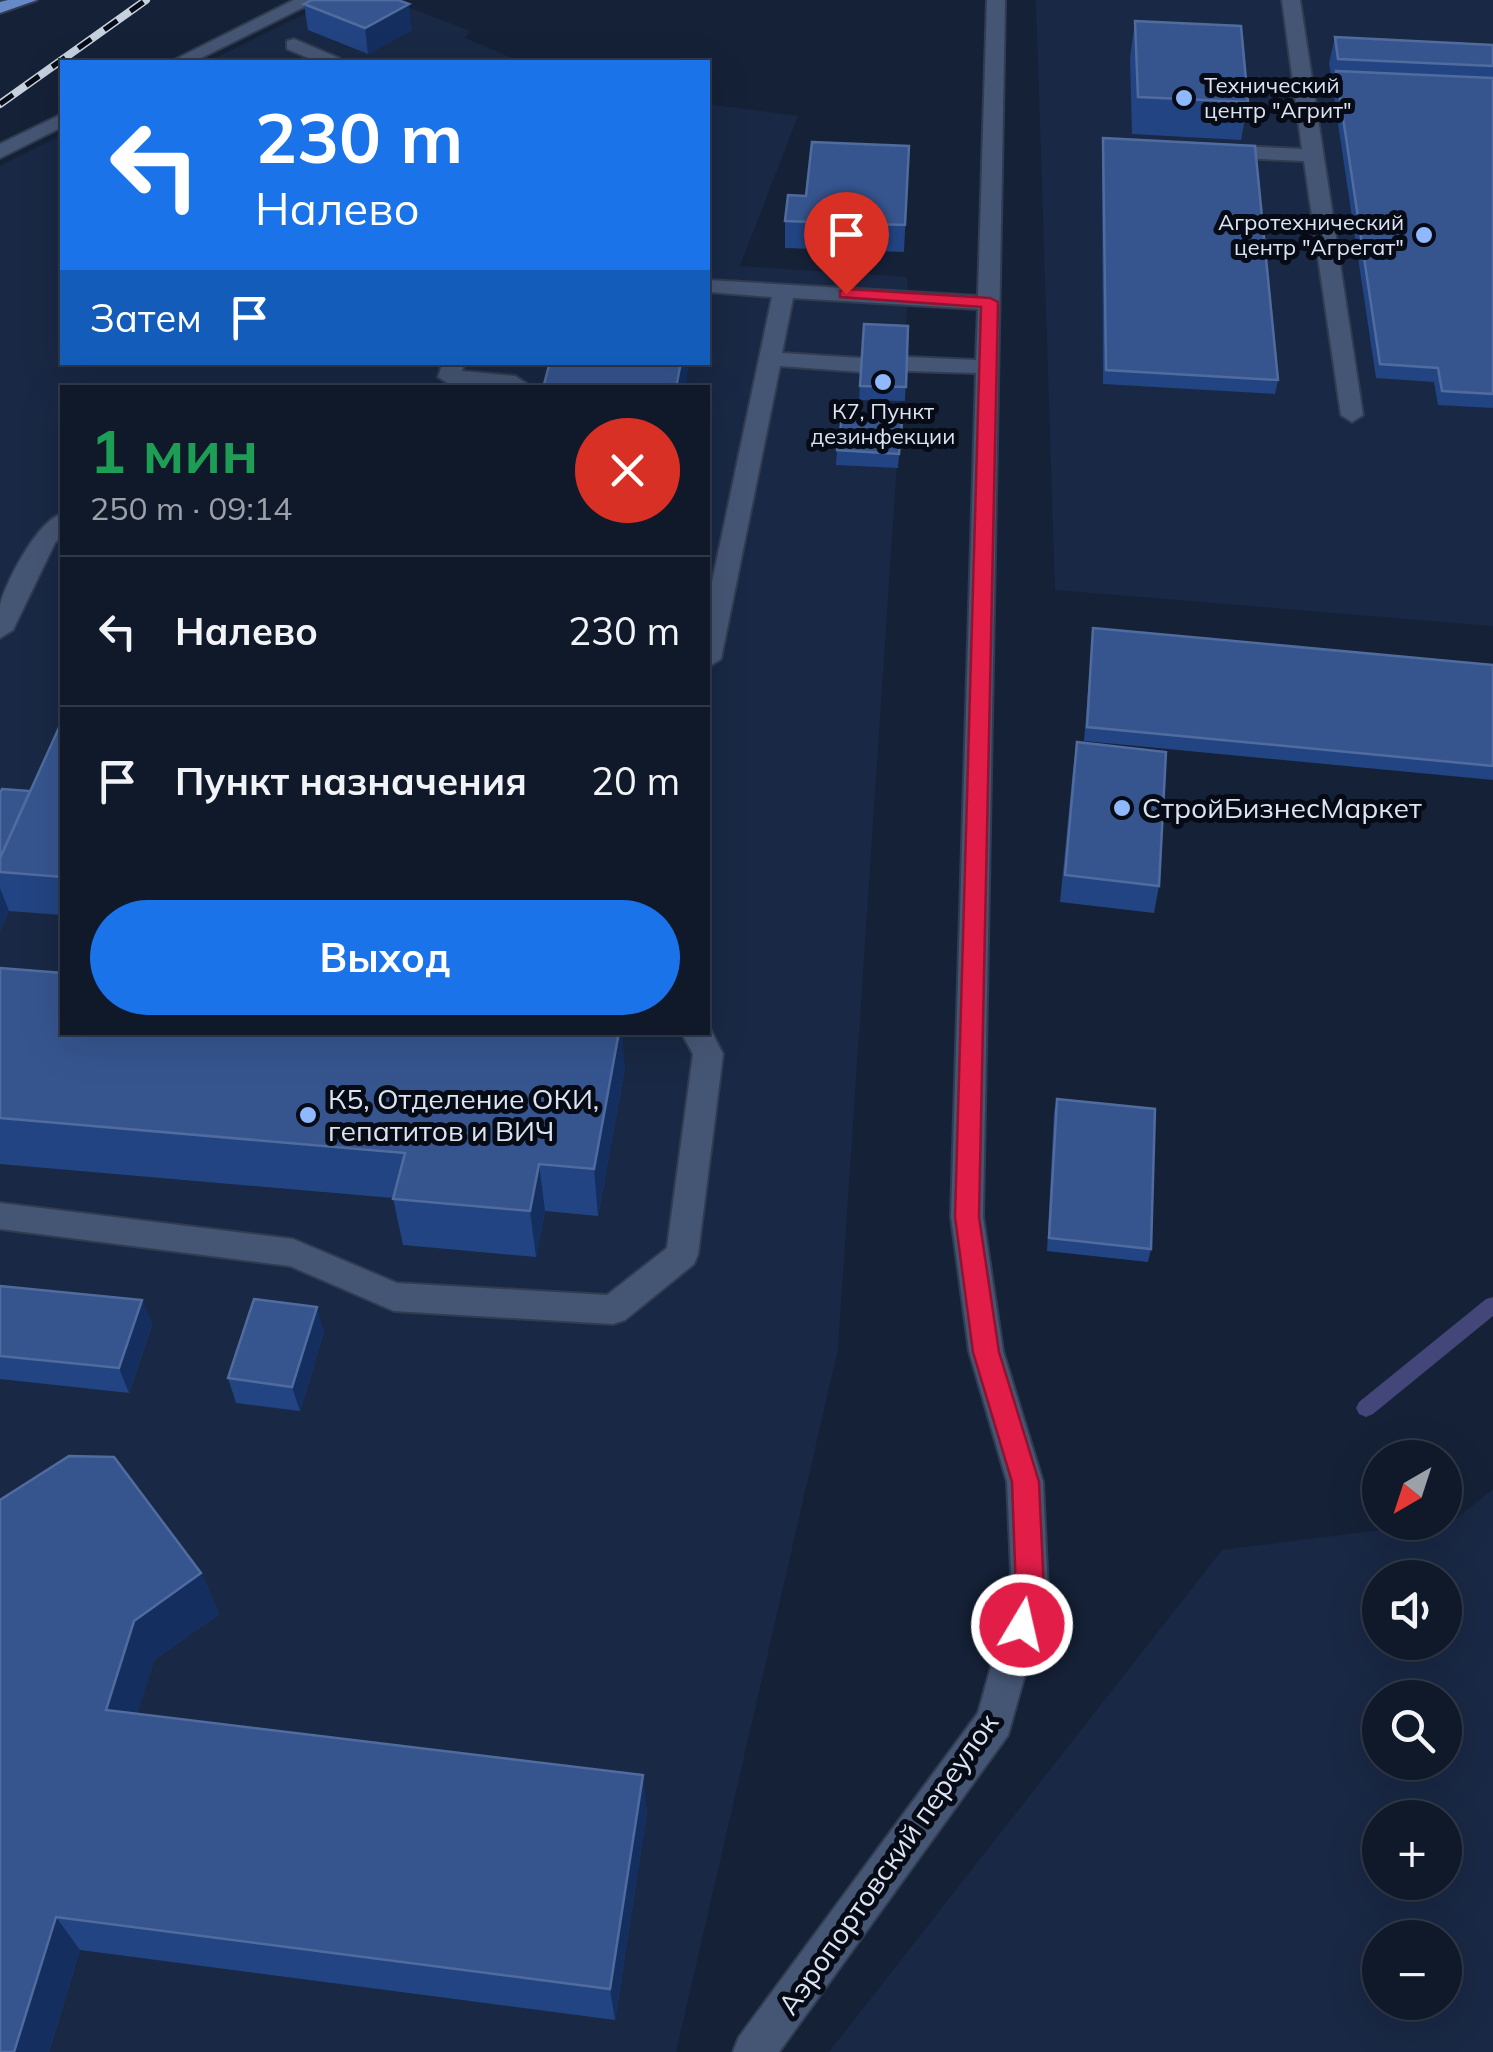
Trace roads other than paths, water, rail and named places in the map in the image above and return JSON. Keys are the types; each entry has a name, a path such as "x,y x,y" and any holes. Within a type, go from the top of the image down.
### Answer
{"main road":[{"path":"0,8 28,0"}],"street":[{"path":"183,60 308,0"},
{"name":"Аэропортовский переулок","path":"754,2052 995,1722 1030,1592 1025,1482 986,1352 967,1217 996,0"},
{"path":"1290,0 1308,54 1313,156 1352,415"},
{"path":"294,45 328,60"},
{"path":"0,152 60,121"},
{"path":"1198,150 1313,156"},
{"path":"710,286 990,302"},
{"path":"710,650 784,291"},
{"path":"770,359 862,364"},
{"path":"906,364 988,367"},
{"path":"453,365 449,378 514,385"},
{"path":"710,516 737,518"},
{"path":"0,630 44,540 60,523"},
{"path":"0,1216 293,1252 394,1296 613,1310 682,1254 708,1054 698,1035"}],"waterway":[{"path":"1366,1408 1493,1305"}],"railway":[{"path":"62,60 146,0"},
{"path":"0,104 60,61"}],"place":[{"name":"Технический центр \"Агрит\"","path":"1184,98"},
{"name":"Агротехнический центр \"Агрегат\"","path":"1424,235"},
{"name":"К7, Пункт дезинфекции","path":"883,382"},
{"name":"СтройБизнесМаркет","path":"1122,808"},
{"name":"К5, Отделение ОКИ, гепатитов и ВИЧ","path":"308,1115"}]}
